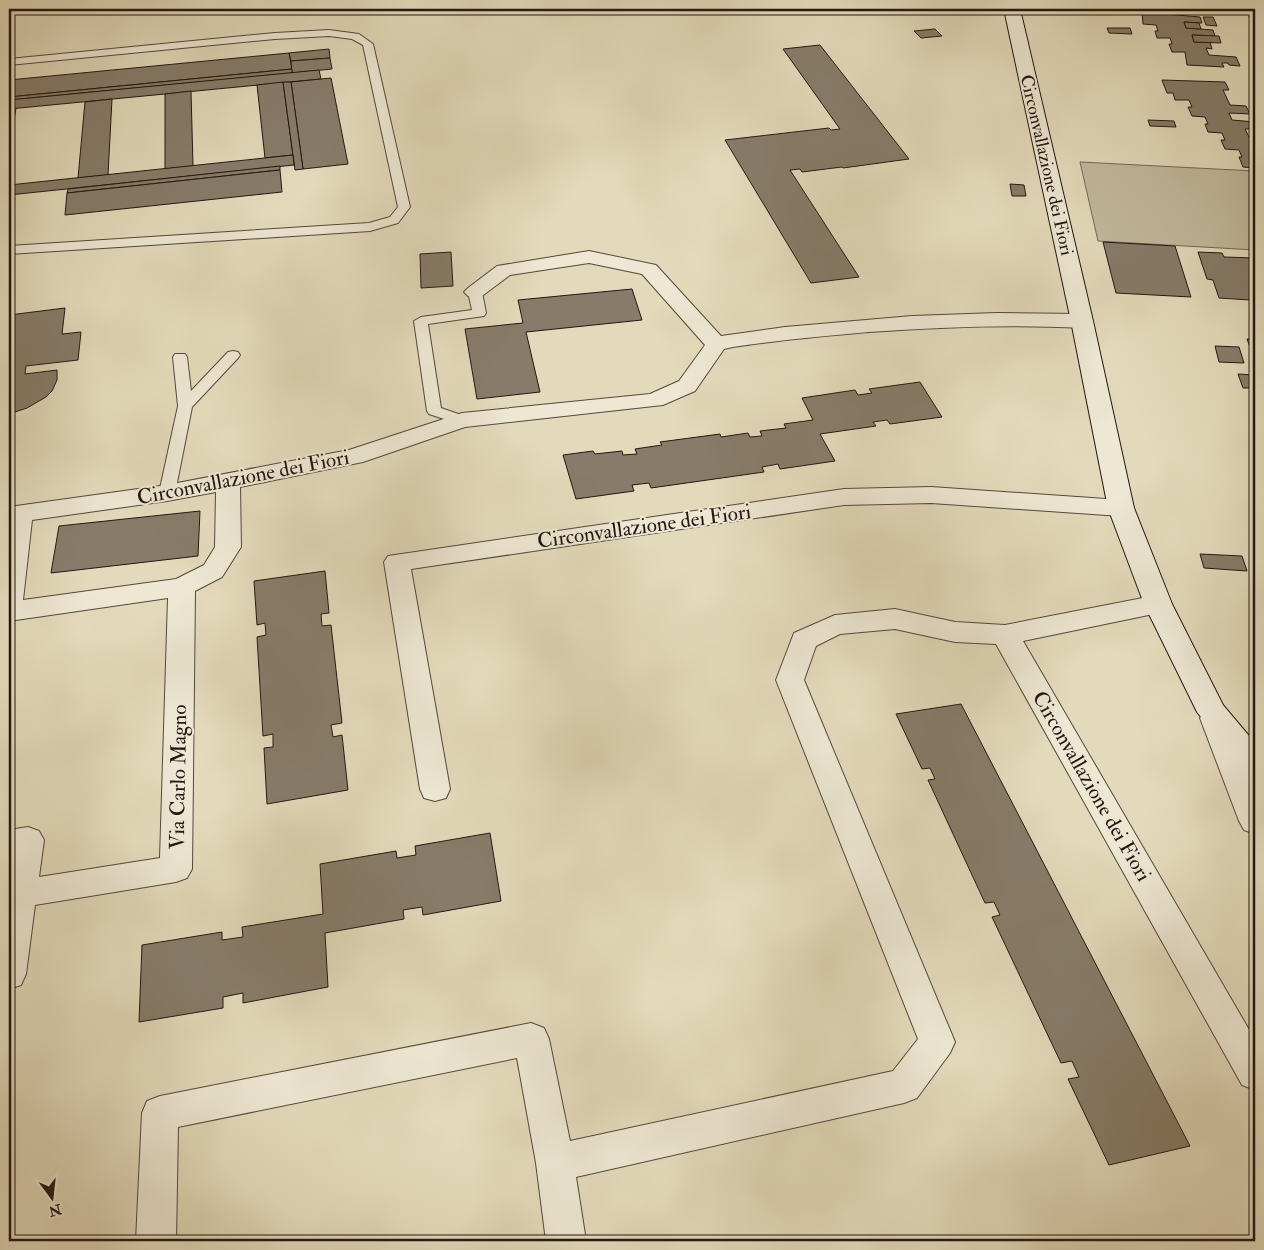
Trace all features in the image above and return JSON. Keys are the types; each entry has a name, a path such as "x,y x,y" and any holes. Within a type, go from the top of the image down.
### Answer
{"street":[{"name":"Circonvallazione dei Fiori","path":"1012,9 1082,321 1121,508 1158,604 1212,712 1255,764"},
{"path":"475,292 504,270 590,257 649,269 716,344 756,336 926,321 1041,319 1082,321"},
{"name":"Circonvallazione dei Fiori","path":"14,514 228,483 354,457 462,420 655,400 687,386 716,344"},
{"path":"9,612 182,587 212,570 228,548 228,483"},
{"name":"Circonvallazione dei Fiori","path":"435,789 397,562 844,497 930,496 1121,508"},
{"path":"9,608 14,514"},
{"name":"Via Carlo Magno","path":"20,894 176,869 182,587"},
{"path":"555,1163 904,1086 937,1042 790,680 804,640 835,625 895,619 955,632 1005,635 1158,604"},
{"name":"Circonvallazione dei Fiori","path":"1005,635 1255,1073"},
{"path":"1212,712 1255,821"},
{"path":"9,843 28,840 9,974"},
{"path":"156,1241 160,1112 531,1039 555,1163 566,1241"}],"lane":[{"path":"9,62 275,36 329,33 355,36 368,44 404,207 394,220 370,227 9,250"},
{"path":"462,420 434,411 420,321 479,313 475,292"},
{"path":"185,406 234,355"},
{"path":"168,493 185,406 180,357"}],"path":[{"path":"1246,9 1255,28"}],"shaded area":[{"path":"1080,162 1255,171 1255,250 1098,241"}],"building":[{"path":"1208,9 1236,9 1239,14 1222,13"},
{"path":"1142,12 1200,17 1202,23 1184,22 1186,28 1213,30 1215,36 1192,35 1194,42 1210,42 1212,49 1206,48 1209,55 1236,57 1240,66 1229,65 1228,63 1222,63 1224,67 1187,65 1185,52 1172,52 1169,44 1172,44 1170,38 1157,38 1155,31 1158,31 1156,25 1143,24"},
{"path":"1203,17 1213,17 1217,26 1206,25"},
{"path":"1184,22 1199,23 1201,29 1186,28"},
{"path":"1107,28 1130,28 1132,34 1109,33"},
{"path":"935,29 942,36 921,38 914,31"},
{"path":"1192,35 1219,36 1221,43 1194,42"},
{"path":"820,45 909,159 802,172 800,169 790,170 859,277 811,283 725,140 829,128 831,130 840,129 783,49"},
{"path":"329,49 330,58 291,61 289,53"},
{"path":"289,53 292,69 9,97 9,80"},
{"path":"330,58 332,69 292,73 291,61"},
{"path":"292,69 292,73 9,100 9,97"},
{"path":"319,70 321,79 9,109 9,100"},
{"path":"331,78 348,164 303,169 291,82"},
{"path":"1162,80 1225,82 1229,90 1223,90 1230,105 1246,106 1250,114 1229,113 1232,120 1255,122 1255,129 1245,129 1249,137 1255,137 1255,168 1243,167 1239,157 1242,157 1239,150 1225,149 1221,140 1225,140 1222,133 1208,132 1205,124 1208,124 1205,117 1192,116 1188,107 1192,107 1189,100 1175,100 1173,93 1167,93"},
{"path":"283,82 293,155 265,158 257,85"},
{"path":"283,82 291,82 303,169 295,170"},
{"path":"191,91 193,166 165,169 165,94"},
{"path":"112,99 108,175 78,178 85,102"},
{"path":"16,108 9,154 9,109"},
{"path":"1148,120 1174,121 1176,127 1150,126"},
{"path":"293,155 294,165 9,195 9,185"},
{"path":"280,166 280,170 67,193 68,189"},
{"path":"280,170 282,192 65,215 67,193"},
{"path":"1010,184 1024,185 1026,196 1012,196"},
{"path":"1103,242 1175,246 1191,297 1116,293"},
{"path":"451,252 453,286 421,288 420,254"},
{"path":"1198,252 1222,253 1224,257 1255,258 1255,307 1253,307 1250,300 1219,298 1213,280 1207,279"},
{"path":"632,289 642,320 526,332 540,392 477,399 465,329 523,323 518,300"},
{"path":"65,308 62,334 81,332 78,360 26,366 25,374 57,370 57,380 52,391 46,397 27,408 9,414 9,315"},
{"path":"1247,339 1255,339 1255,353 1252,352"},
{"path":"1215,346 1239,347 1244,363 1219,362"},
{"path":"1238,374 1255,375 1255,388 1243,388"},
{"path":"920,382 942,417 890,424 887,420 873,422 876,426 820,434 835,461 780,469 778,464 762,467 764,472 651,488 649,483 632,485 634,491 576,499 563,455 593,451 595,454 622,451 623,455 637,454 635,449 662,445 660,442 720,434 721,437 748,433 750,437 762,436 760,431 786,428 784,424 813,420 802,398 855,390 858,395 872,393 869,389"},
{"path":"200,511 198,556 51,573 59,526"},
{"path":"1200,554 1242,556 1247,571 1204,568"},
{"path":"325,571 329,613 321,614 322,626 331,625 342,723 331,725 333,737 342,735 348,790 267,804 264,748 273,747 273,734 263,736 257,637 266,635 265,623 257,625 254,581"},
{"path":"961,704 1190,1146 1109,1165 1068,1079 1079,1077 1072,1061 1061,1063 992,917 1000,915 994,902 985,903 928,780 935,779 930,768 922,769 896,714"},
{"path":"490,833 501,901 423,915 422,907 403,910 404,919 325,933 328,987 243,1003 243,993 223,997 223,1008 139,1022 142,945 222,932 222,940 243,937 242,927 323,914 320,864 396,851 397,858 416,855 415,846"}]}
